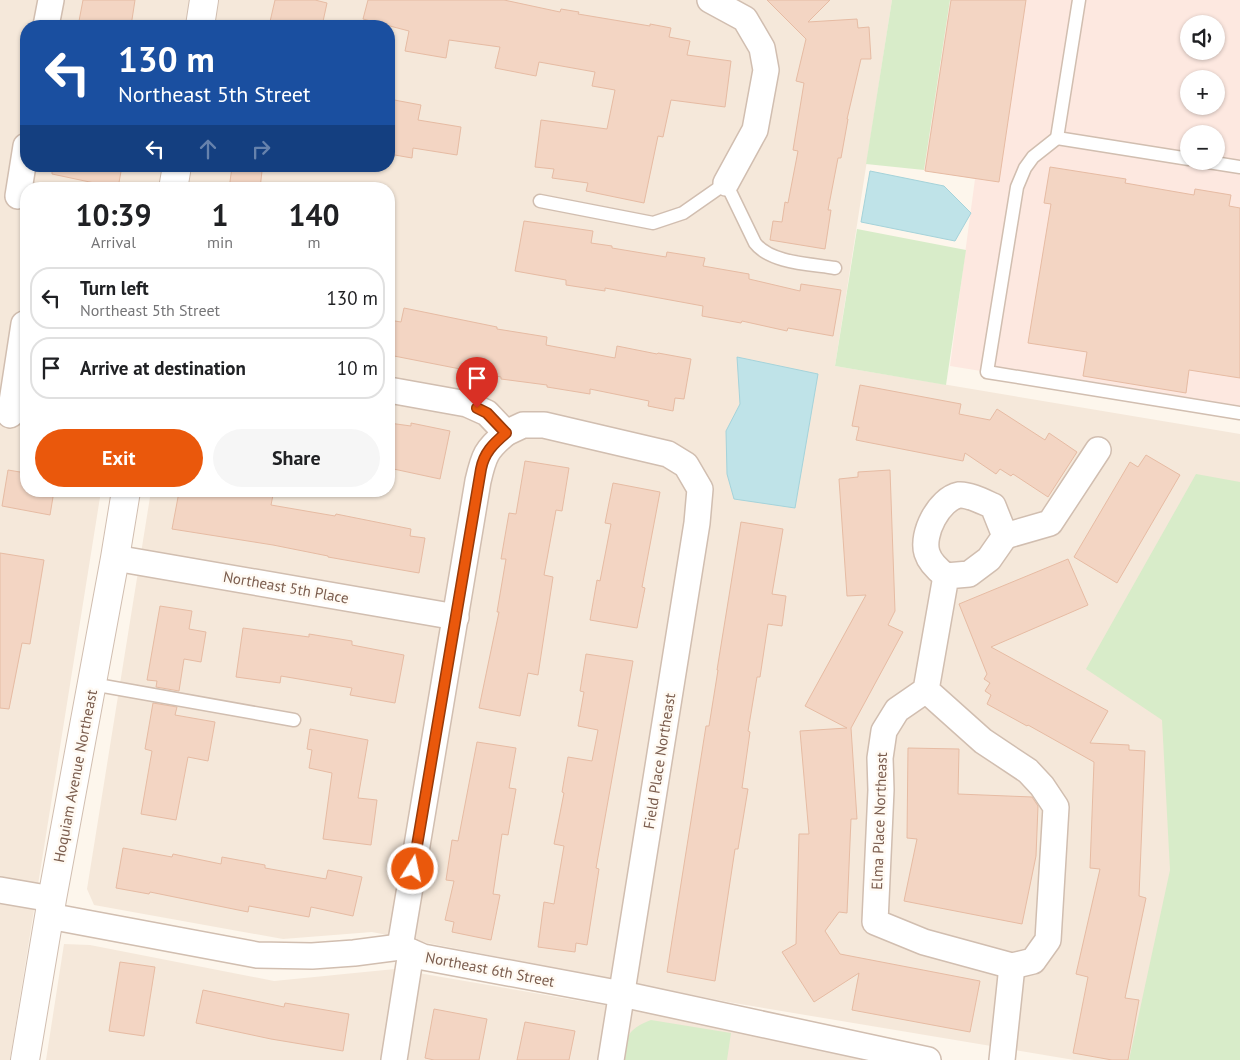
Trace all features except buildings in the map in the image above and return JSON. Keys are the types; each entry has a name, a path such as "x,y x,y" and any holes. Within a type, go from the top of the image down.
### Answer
{"street":[{"path":"47,20 51,0"},
{"path":"201,20 204,0"},
{"path":"712,0 745,19 762,48 766,70 755,130 726,183"},
{"path":"15,195 20,172"},
{"path":"12,415 20,354"},
{"path":"394,1060 405,949 456,617 483,458 492,445 506,433 487,413 467,404 395,391"},
{"name":"Field Place Northeast","path":"506,433 523,425 544,425 668,454 686,466 700,489 697,523 611,1060"},
{"path":"1005,536 992,506 976,499 959,495 945,503 932,519 926,537 926,552 934,566 946,576 968,574 989,558 1005,536 1050,523 1098,450"},
{"name":"Hoquiam Avenue Northeast","path":"25,1060 51,908 116,558 125,497"},
{"name":"Northeast 5th Place","path":"116,558 456,617"},
{"path":"946,576 926,690 983,741 1028,771 1042,786 1056,806 1048,940 1033,961 1012,966 1002,1060"},
{"name":"Elma Place Northeast","path":"926,690 897,710 884,731 880,758 881,790 875,922 924,942 1012,966"},
{"name":"Northeast 6th Street","path":"0,890 51,908 257,955 312,956 405,949 423,957 622,994 928,1060"}],"lane":[{"path":"1079,0 1057,138 1033,157 1024,168 1017,187 988,372 1240,413"},
{"path":"1057,138 1180,158"},
{"path":"1225,165 1240,167"},
{"path":"540,201 653,223 683,213 726,183 760,250 780,258 835,268"},
{"path":"92,684 294,720"}],"shaded area":[{"path":"0,0 892,0 835,366 1240,434 1240,494 1145,1060 1074,1060 728,1002 372,932 283,939 94,905 87,889 150,497 395,497 395,182 20,182 20,497 100,497 10,1060 0,1060"},
{"path":"950,0 1240,0 1240,413 950,366 975,179 924,170"},
{"path":"64,944 90,945 274,981 395,969 743,1029 879,1060 46,1060"}],"green space":[{"path":"892,0 950,0 924,170 866,164"},
{"path":"857,229 966,250 946,385 835,366"},
{"path":"1196,474 1240,482 1240,1060 1129,1060 1170,870 1162,720 1086,669"},
{"path":"651,1020 731,1033 727,1060 623,1060 627,1039 632,1030"}],"water":[{"path":"870,171 944,186 971,213 955,241 861,222"},
{"path":"737,357 818,374 795,508 734,499 727,474 726,431 740,404"}],"route":[{"path":"413,869 478,481 483,458 492,445 506,433 487,413 477,408"}]}
